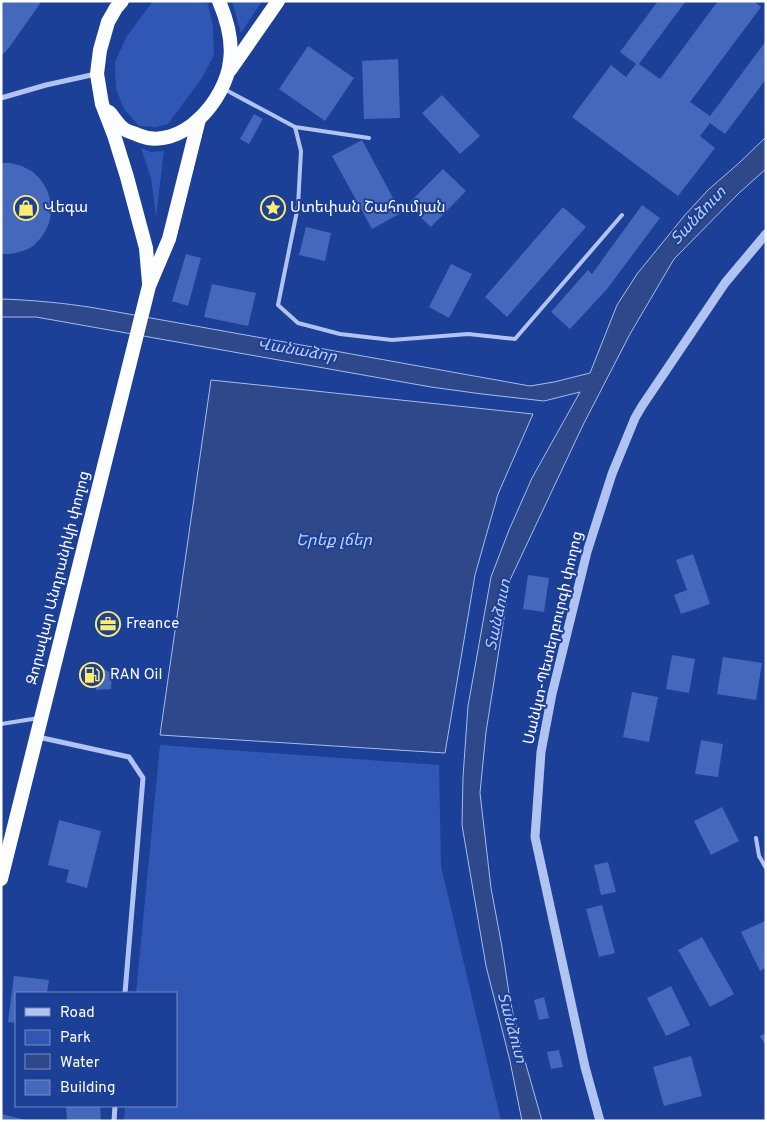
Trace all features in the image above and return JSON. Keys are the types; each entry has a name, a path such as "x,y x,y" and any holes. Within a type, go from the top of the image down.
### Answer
{"highway":[{"path":"122,1 108,22 100,50 97,74 102,104 114,135 146,248 149,286"},
{"path":"102,104 124,130 143,137 160,139 176,134 199,120 218,97 228,72 230,61 227,24 219,1"},
{"path":"228,72 278,1"},
{"path":"149,286 169,239 199,120"},
{"name":"Զորավար Անդրանիկի փողոց","path":"1,879 149,286"}],"street":[{"path":"1,98 46,85 97,74"},
{"name":"Սանկտ-Պետերբուրգի փողոց","path":"600,1121 585,1067 535,837 541,752 552,694 587,552 612,474 635,418 725,283 766,234"},
{"path":"36,737 129,757 143,778 125,992"},
{"path":"114,1121 115,1107"}],"lane":[{"path":"222,88 295,127 369,138"},
{"path":"295,127 301,151 298,206 278,305 298,323 340,334 392,340 468,334 516,339 622,215"},
{"path":"1,724 41,718"},
{"path":"756,838 759,856 766,868"}],"green space":[{"path":"153,1 207,1 213,26 214,55 202,78 168,124 156,127 139,126 124,109 116,89 115,62 127,36"},
{"path":"232,1 262,1 241,33"},
{"path":"141,148 151,152 164,151 156,217 151,178"},
{"path":"160,745 439,765 441,866 501,1121 124,1121 125,1107 178,1107 178,992 136,992"}],"water":[{"path":"766,137 766,169 739,193 674,259 630,334 583,425 510,580 486,732 480,793 491,888 510,1000 542,1121 522,1121 510,1061 486,966 462,825 468,706 491,577 532,478 580,392 544,401 431,387 36,317 1,317 1,299 95,308 530,386 554,382 590,373 617,305 637,274 708,190"},
{"name":"Երեք լճեր","path":"211,380 533,414 498,494 475,575 445,753 160,735"}],"building":[{"path":"1,1 42,1 1,56"},
{"path":"658,1 686,1 639,64 660,79 718,1 754,1 761,7 690,102 710,116 766,41 766,79 725,134 710,123 700,136 715,148 678,196 572,117 611,65 626,77 636,64 620,52"},
{"path":"308,46 354,78 325,121 279,89"},
{"path":"398,59 400,118 364,119 362,61"},
{"path":"442,95 480,136 460,154 422,113"},
{"path":"254,114 263,119 249,144 240,139"},
{"path":"362,140 401,213 372,229 332,156"},
{"name":"Վեգա","path":"1,163 22,166 33,172 47,190 51,202 49,223 39,240 32,247 11,254 1,254"},
{"path":"443,169 466,191 431,227 407,205"},
{"path":"642,205 660,218 607,289 570,329 551,312 588,270 592,274"},
{"path":"563,207 586,227 507,317 485,297"},
{"path":"306,227 331,233 325,261 299,255"},
{"path":"186,254 201,258 188,306 172,301"},
{"path":"451,264 472,274 449,318 429,307"},
{"path":"212,284 256,293 248,326 204,317"},
{"path":"693,554 710,604 681,614 674,595 687,590 676,560"},
{"path":"528,575 549,578 544,612 523,609"},
{"path":"672,655 695,659 689,693 666,689"},
{"path":"723,657 762,663 756,700 717,694"},
{"path":"87,667 101,667 112,674 111,689 96,690 96,687 89,686 89,682 86,682"},
{"path":"632,692 658,697 649,742 623,737"},
{"path":"701,740 723,744 718,777 695,774"},
{"path":"722,807 739,841 711,855 694,821"},
{"path":"59,820 101,831 87,888 66,882 69,870 48,865"},
{"path":"608,862 616,892 601,895 594,865"},
{"path":"602,905 615,953 599,957 586,909"},
{"path":"765,921 766,968 760,971 741,932"},
{"path":"702,937 734,994 710,1007 678,950"},
{"path":"14,976 49,980 47,992 15,992 15,1023 8,1022"},
{"path":"671,986 690,1025 666,1036 647,998"},
{"path":"544,997 549,1018 539,1020 534,1000"},
{"path":"766,1033 766,1046 760,1036"},
{"path":"559,1050 563,1067 551,1069 547,1052"},
{"path":"691,1056 702,1096 664,1106 653,1067"},
{"path":"66,1107 100,1107 101,1121 67,1121"},
{"path":"2,1114 25,1120 25,1121 1,1121"}],"place":[{"name":"Վեգա","path":"26,208"},
{"name":"Ստեփան Շահումյան","path":"273,208"},
{"name":"Freance","path":"108,624"},
{"name":"RAN Oil","path":"92,675"}],"water label":[{"name":"Տանձուտ","path":"699,216"},
{"name":"Վանաձոր","path":"297,351"},
{"name":"Տանձուտ","path":"499,615"},
{"name":"Տանձուտ","path":"511,1028"}]}
